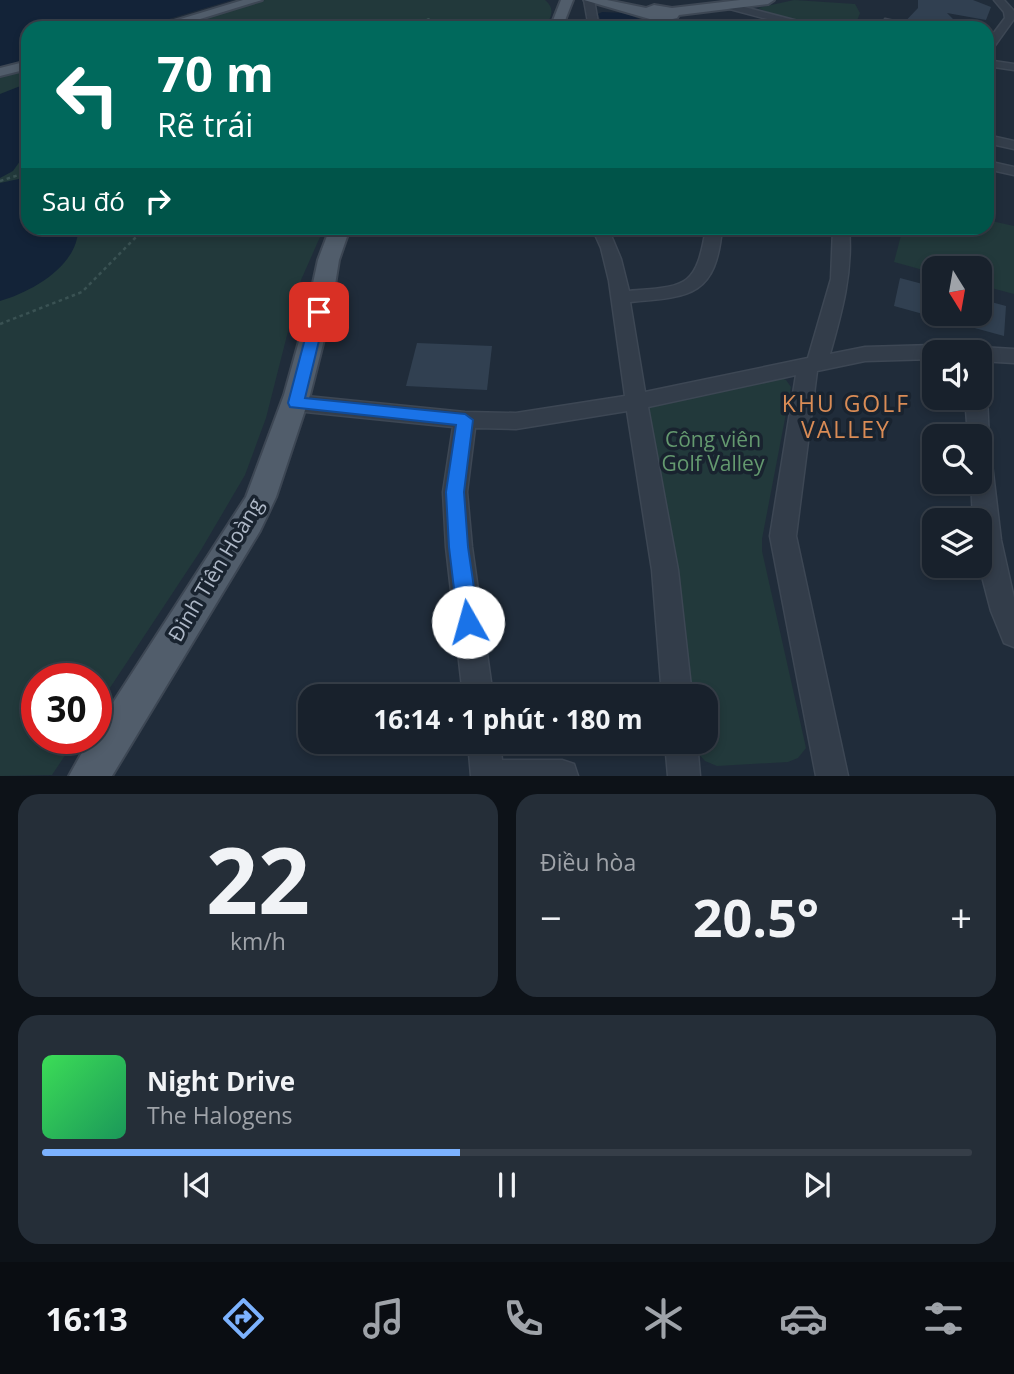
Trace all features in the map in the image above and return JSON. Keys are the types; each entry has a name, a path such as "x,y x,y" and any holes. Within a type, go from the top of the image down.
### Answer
{"main road":[{"path":"182,21 256,0"},
{"path":"558,21 566,0"},
{"path":"589,0 658,13 768,0"},
{"path":"614,0 658,13"},
{"path":"0,72 21,67"},
{"name":"Đinh Tiên Hoàng","path":"89,775 249,522 267,487 296,403 319,312 329,257 337,235"}],"street":[{"path":"589,0 593,21"},
{"path":"994,36 1010,18 1009,10 999,0"},
{"path":"729,6 786,21"},
{"path":"658,13 668,21"},
{"path":"994,62 1014,67"},
{"path":"994,141 1014,145"},
{"path":"994,166 1014,171"},
{"path":"604,235 609,245 622,296 636,402 665,570 676,684"},
{"path":"622,296 690,287 703,278 711,259 714,235"},
{"path":"832,775 783,536 813,364 835,301 844,246 842,235"},
{"path":"296,403 465,420 516,421 636,402 865,354 922,352"},
{"path":"992,355 1014,356"},
{"path":"465,420 455,492 458,547 476,684"},
{"path":"984,494 989,557 1006,617 1014,633"},
{"path":"485,754 487,775 562,775"},
{"path":"682,754 684,775"}],"path":[{"path":"0,181 21,174"},
{"path":"0,324 82,292 138,235"}],"green space":[{"path":"265,0 545,0 551,14 549,21 194,21"},
{"path":"794,0 855,4 860,13 857,21 796,21 758,8"},
{"path":"21,71 21,235 321,235 301,280 266,418 245,475 201,550 112,685 112,663 21,663 21,754 66,754 52,775 0,776 0,76"},
{"path":"994,222 1014,226 1014,294 992,288 992,256 922,256 922,270 894,262 901,235 994,235"},
{"name":"Công viên Golf Valley","path":"776,375 786,380 791,387 762,551 806,748 798,758 788,762 717,766 705,761 699,754 718,754 718,684 681,684 644,418 647,403"}],"water":[{"path":"0,0 232,0 162,21 21,21 21,62 0,68"},
{"path":"625,13 644,21 601,21 598,14"},
{"path":"21,86 21,160 13,171 0,178 0,94"},
{"path":"21,178 21,235 77,235 71,254 51,275 26,291 0,301 0,183"}],"building":[{"path":"918,0 973,0 991,7 986,20 947,13 955,21 906,21 918,8"},
{"path":"900,278 922,284 922,314 894,306"},
{"path":"992,302 1006,306 1004,336 967,326 992,326"},
{"path":"417,343 492,346 487,390 406,386"}],"district":[{"name":"KHU GOLF VALLEY","path":"846,417"}],"route":[{"path":"319,312 296,403 465,420 455,492 458,547 468,622"}]}
